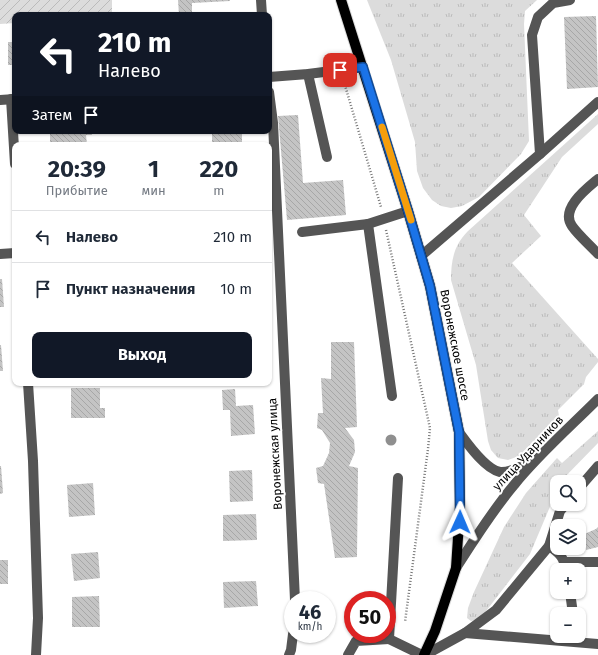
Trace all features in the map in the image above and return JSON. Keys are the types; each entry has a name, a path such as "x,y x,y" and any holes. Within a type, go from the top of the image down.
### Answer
{"main road":[{"name":"Воронежское шоссе","path":"341,0 408,211 430,286 459,432 460,507 456,568 435,631 424,655"}],"street":[{"path":"261,0 262,12"},
{"path":"540,154 532,35 538,17 553,4 570,0"},
{"path":"272,77 363,67"},
{"path":"308,74 327,157"},
{"path":"0,100 12,99"},
{"path":"421,256 598,102"},
{"name":"Воронежская улица","path":"272,115 295,591"},
{"path":"598,179 582,193 568,216 572,226 598,254"},
{"path":"302,232 368,224 408,211"},
{"path":"368,224 392,396"},
{"path":"0,254 12,253"},
{"path":"28,386 33,461 38,610 36,655"},
{"name":"улица Ударников","path":"456,568 486,522 514,485 538,458 598,399"},
{"path":"459,432 477,455 488,465 500,472 518,468 538,458"},
{"path":"586,480 598,466"},
{"path":"392,591 398,478"},
{"path":"396,643 424,655 465,633 496,610 549,546 560,511"},
{"path":"549,546 560,553 565,563"},
{"path":"586,564 598,562"},
{"path":"465,633 550,638"},
{"path":"586,641 598,644"},
{"path":"289,655 292,643"},
{"path":"348,655 355,643"}],"green space":[{"path":"0,0 112,0 112,12 12,12 12,23 0,24"},
{"path":"367,0 537,0 525,11 524,24 529,141 521,154 479,197 462,206 451,208 441,206 432,200 423,188 417,171 415,142 391,60"},
{"path":"598,114 598,124 562,157 524,215 541,236 512,263 598,359 598,362 586,377 584,384 558,410 559,416 519,456 508,460 498,458 491,450 488,441 476,365 451,280 454,253 459,242 468,231"},
{"path":"598,431 598,443 567,475 550,475 550,507 530,554 483,615 476,620 471,621 467,618 468,608 504,527 526,493 557,458 562,463"}],"building":[{"path":"178,0 230,0 192,3 192,12 179,12"},
{"path":"596,16 598,87 567,89 564,17"},
{"path":"8,42 12,42 12,65 8,65"},
{"path":"298,115 303,183 343,180 346,215 287,220 278,116"},
{"path":"50,134 92,135 86,135 87,142 50,142"},
{"path":"212,134 242,134 242,142 212,142"},
{"path":"0,279 2,279 4,307 0,307"},
{"path":"331,342 354,342 357,427 345,428 354,440 355,452 349,466 358,468 357,557 335,558 324,484 318,483 316,468 323,466 329,453 330,443 322,430 317,428 318,413 323,413 321,378 331,379"},
{"path":"1,345 3,371 0,371"},
{"path":"71,388 100,388 100,408 105,408 105,418 71,418"},
{"path":"235,389 236,406 253,405 255,434 231,436 230,410 223,410 222,390"},
{"path":"0,466 3,493 0,494"},
{"path":"252,470 253,501 230,502 229,471"},
{"path":"93,483 95,515 69,517 67,485"},
{"path":"256,514 257,540 223,541 223,515"},
{"path":"598,527 598,547 586,550 586,533"},
{"path":"98,552 100,578 74,581 71,554"},
{"path":"0,560 8,560 8,584 0,584"},
{"path":"256,581 258,606 224,608 223,582"},
{"path":"99,596 100,627 72,627 72,597"}],"slow traffic":[{"path":"382,127 411,220"}],"route":[{"path":"340,70 363,67 430,286 459,432 460,522"}]}
